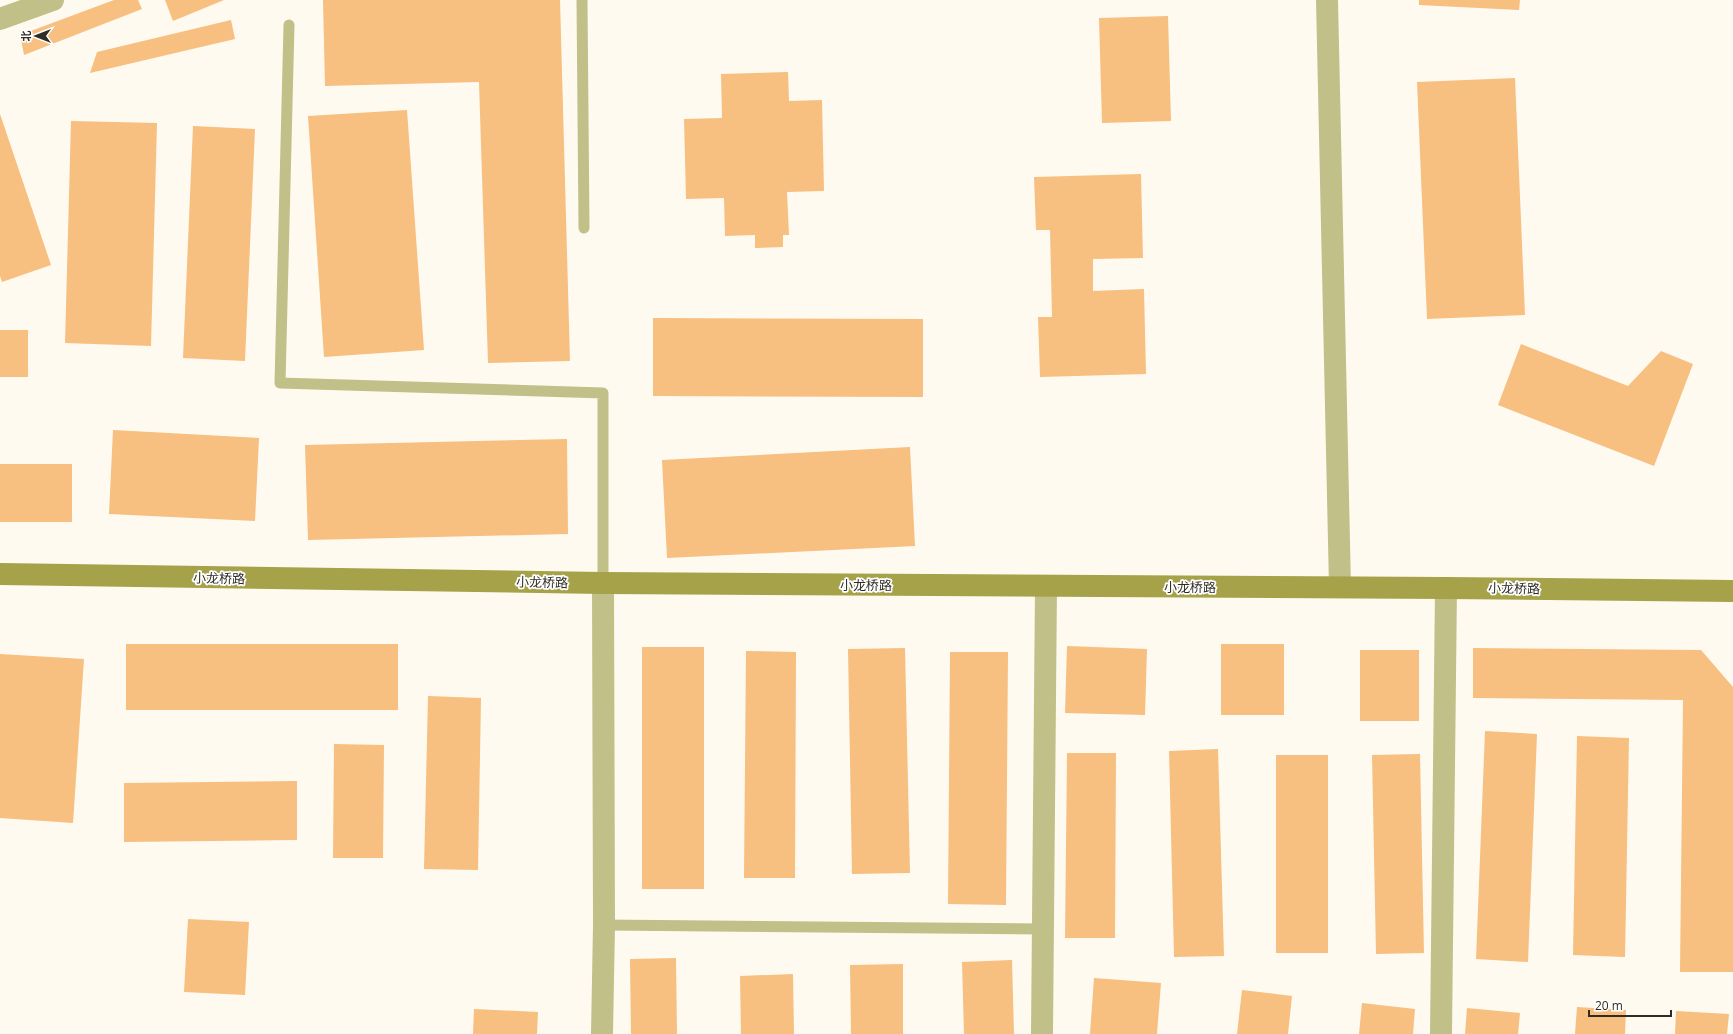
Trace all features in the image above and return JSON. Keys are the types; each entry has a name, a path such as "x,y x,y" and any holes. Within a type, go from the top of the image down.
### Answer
{"street":[{"path":"0,19 53,0"},
{"path":"1327,0 1340,587"},
{"name":"小龙桥路","path":"0,574 603,583 1340,587 1733,591"},
{"path":"602,1034 604,925 603,583"},
{"path":"1042,1034 1046,586"},
{"path":"1441,1034 1446,588"}],"lane":[{"path":"582,0 584,228"},
{"path":"289,25 280,384 603,393 603,583"},
{"path":"604,925 1042,929"}],"building":[{"path":"114,0 138,0 142,9 24,55 20,35"},
{"path":"165,0 224,0 173,21"},
{"path":"323,0 560,0 570,361 488,363 479,82 325,86"},
{"path":"1419,0 1520,0 1519,10 1419,5"},
{"path":"1168,16 1171,121 1102,123 1099,18"},
{"path":"231,20 235,39 90,73 97,52"},
{"path":"788,72 789,101 822,100 824,191 787,192 789,235 783,235 783,247 755,248 755,235 725,236 724,198 686,199 684,119 722,118 721,74"},
{"path":"1515,78 1525,315 1427,319 1417,82"},
{"path":"407,110 424,350 324,357 308,116"},
{"path":"0,114 51,265 2,282 0,276"},
{"path":"71,121 157,123 151,346 65,343"},
{"path":"193,126 255,129 245,361 183,358"},
{"path":"1141,174 1143,258 1093,259 1093,291 1144,289 1146,374 1040,377 1038,317 1052,317 1050,230 1036,230 1034,177"},
{"path":"653,318 923,319 923,397 653,396"},
{"path":"0,330 28,330 28,377 0,377"},
{"path":"1521,344 1628,386 1661,351 1693,364 1654,466 1498,405"},
{"path":"113,430 259,438 255,521 109,514"},
{"path":"567,439 568,534 308,540 305,445"},
{"path":"910,447 915,546 667,558 662,460"},
{"path":"0,464 72,464 72,522 0,522"},
{"path":"126,644 398,644 398,710 126,710"},
{"path":"1221,644 1284,644 1284,715 1221,715"},
{"path":"1067,646 1147,649 1145,715 1065,713"},
{"path":"642,647 704,647 704,889 642,889"},
{"path":"905,648 910,873 852,874 848,649"},
{"path":"1473,648 1701,650 1733,687 1733,972 1680,972 1683,700 1473,698"},
{"path":"1360,650 1419,650 1419,721 1360,721"},
{"path":"746,651 796,652 795,878 744,878"},
{"path":"950,652 1008,652 1006,905 948,904"},
{"path":"0,654 84,659 73,823 0,818"},
{"path":"428,696 481,698 478,870 424,869"},
{"path":"1485,731 1537,734 1528,962 1476,959"},
{"path":"1577,736 1629,738 1625,957 1573,955"},
{"path":"334,744 384,745 383,858 333,858"},
{"path":"1218,749 1224,956 1174,957 1169,751"},
{"path":"1067,753 1116,753 1115,938 1065,938"},
{"path":"1420,754 1424,953 1376,954 1372,755"},
{"path":"1276,755 1328,755 1328,953 1276,953"},
{"path":"297,781 297,840 124,842 124,783"},
{"path":"188,919 249,922 245,995 184,992"},
{"path":"676,958 677,1034 631,1034 630,959"},
{"path":"1012,960 1014,1034 964,1034 962,962"},
{"path":"903,964 903,1034 851,1034 850,965"},
{"path":"793,974 794,1034 741,1034 740,976"},
{"path":"1094,978 1161,983 1157,1034 1090,1034"},
{"path":"1242,990 1292,996 1288,1034 1237,1034"},
{"path":"1362,1003 1415,1009 1413,1034 1359,1034"},
{"path":"1577,1007 1626,1010 1625,1034 1575,1034"},
{"path":"1467,1008 1520,1013 1518,1034 1465,1034"},
{"path":"474,1009 538,1012 537,1034 473,1034"},
{"path":"1676,1011 1729,1014 1727,1034 1675,1034"}]}
